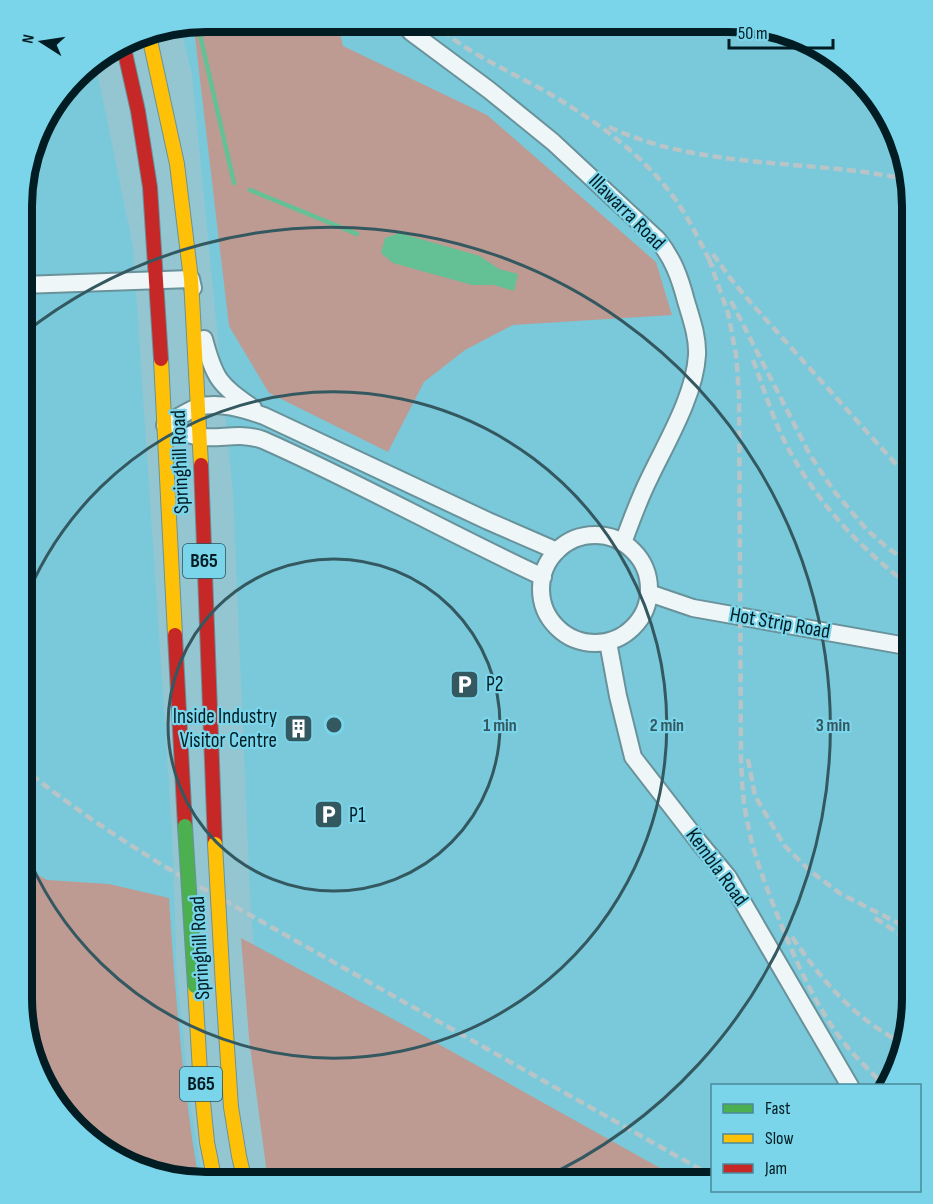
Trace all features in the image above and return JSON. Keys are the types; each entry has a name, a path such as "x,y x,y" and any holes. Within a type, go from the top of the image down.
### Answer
{"main road":[{"name":"Springhill Road","path":"150,41 177,164 190,279 199,407 215,844 223,987 231,1107 243,1172"},
{"name":"Springhill Road","path":"125,52 138,111 150,187 200,1072 204,1119 213,1172"}],"street":[{"name":"Illawarra Road","path":"411,32 553,141 657,239 674,263 695,335 697,351 694,378 687,399 643,492 623,543"},
{"path":"32,285 190,279 213,370 230,392 264,416"},
{"path":"165,425 199,407 228,406 264,416 557,551"},
{"path":"165,425 200,437 236,435 255,437 543,577"},
{"path":"395,504 402,481"},
{"path":"584,536 605,536 623,543 633,551 642,563 648,580 649,593 644,612 638,622 624,635 609,642 599,643 585,643 558,629 548,616 541,590 548,563 557,551 584,536"},
{"name":"Hot Strip Road","path":"649,593 693,608 901,645"},
{"name":"Kembla Road","path":"609,642 618,696 633,757 728,877 849,1084"}],"shaded area":[{"path":"194,32 728,32 761,35 804,49 833,67 851,82 866,100 878,118 896,160 902,206 901,1010 892,1054 879,1084 711,1084 711,1172 271,1172 250,896 233,493 192,75 182,34"},
{"path":"194,32 340,32 343,46 487,115 656,262 672,315 513,325 465,350 424,382 388,452 269,393 229,326"},
{"path":"97,70 133,247 172,830 177,977 191,1108 201,1172 172,1169 150,1163 118,1149 82,1122 55,1086 37,1044 33,1021 33,183 41,150 55,118 75,91"},
{"path":"399,233 480,256 499,269 518,274 514,291 494,285 472,285 393,263 381,253 385,238"},
{"path":"32,871 47,880 109,884 169,898 188,1111 197,1172 150,1163 118,1149 82,1122 55,1086 37,1044 33,1021"},
{"path":"241,938 417,1032 667,1172 267,1172 249,1038"}],"waterway":[{"path":"199,32 234,183"},
{"path":"250,190 357,234"}],"railway":[{"path":"445,32 468,49 573,108 636,155 675,199 713,267"},
{"path":"609,127 669,148 700,154 899,178"},
{"path":"713,254 751,303 902,471"},
{"path":"709,259 728,313 736,354 739,393 741,761 746,817 759,865 773,904 811,991 841,1039 880,1081"},
{"path":"731,301 810,455 834,491 867,530 902,557"},
{"path":"753,360 779,429 794,460 808,481 822,501 856,539 902,579"},
{"path":"748,759 755,796 784,845 809,870 841,894 901,924"},
{"path":"32,775 96,822 174,872 705,1172"},
{"path":"875,918 901,935"},
{"path":"792,937 827,983 853,1010 896,1039"}],"traffic: slow":[{"path":"150,41 177,164 191,279 201,465"},
{"path":"161,359 175,635"},
{"path":"215,844 223,987"},
{"path":"195,986 200,1072 207,1142 213,1172"},
{"path":"223,987 231,1107 243,1172"}],"traffic: jam":[{"path":"125,52 138,111 150,187 161,359"},
{"path":"201,465 215,844"},
{"path":"175,635 185,826"}],"traffic: fast":[{"path":"185,826 195,986"}],"place":[{"name":"P2","path":"465,684"},
{"name":"Inside Industry Visitor Centre","path":"298,728"},
{"name":"P1","path":"328,815"}]}
